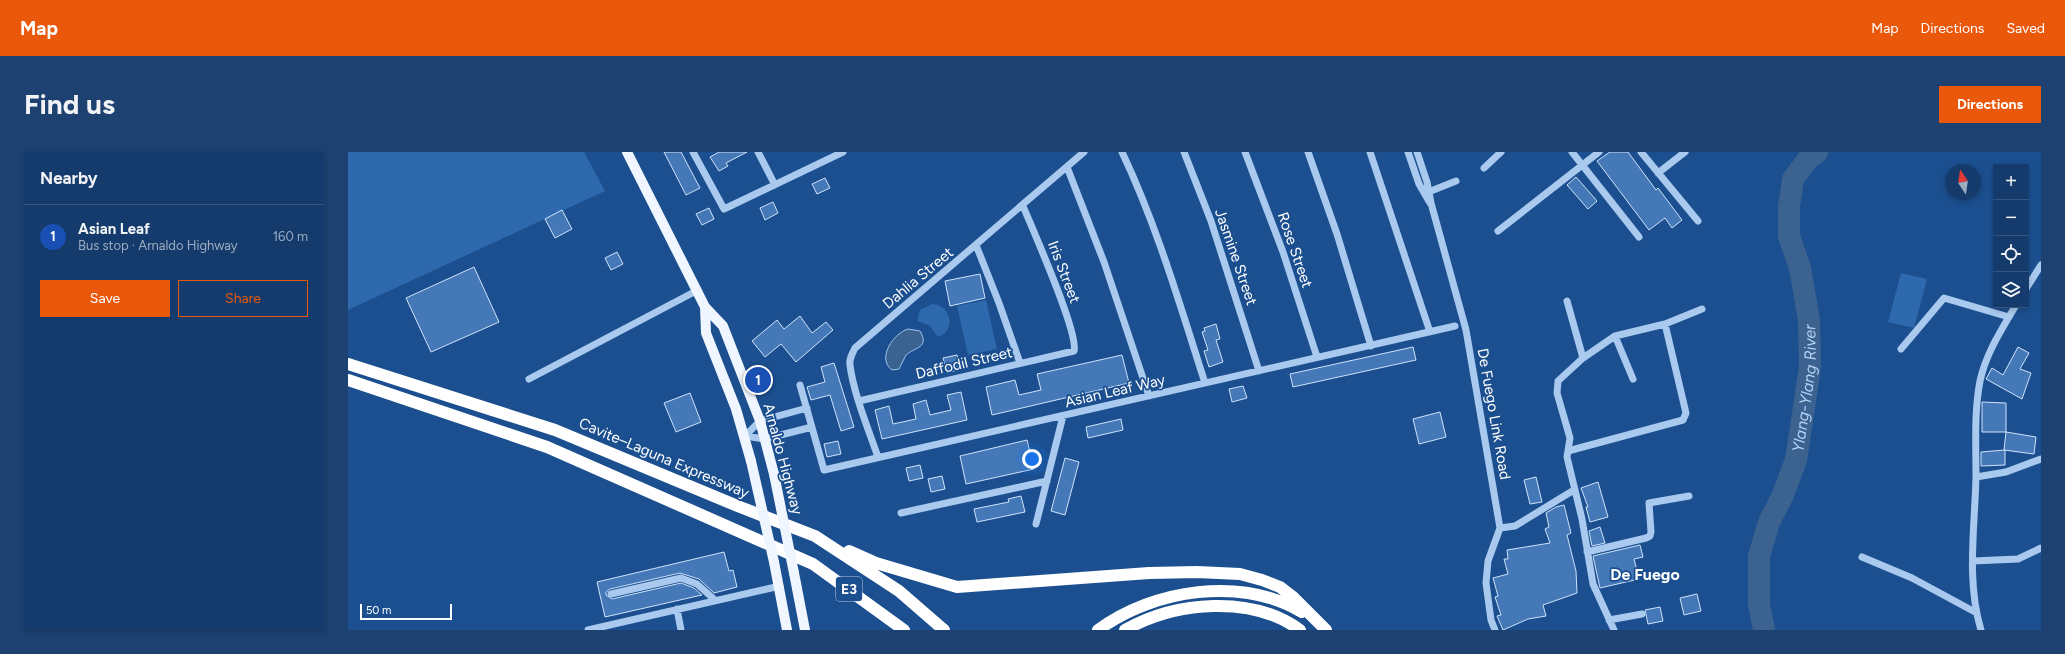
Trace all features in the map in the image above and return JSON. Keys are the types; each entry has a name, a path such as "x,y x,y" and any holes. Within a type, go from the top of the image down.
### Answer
{"highway":[{"name":"Cavite–Laguna Expressway","path":"348,364 555,430 740,507 815,536 899,591 944,630"},
{"name":"E3","path":"348,380 547,448 813,564 904,630"},
{"path":"815,536 876,563 957,587 1149,573 1197,572 1240,574 1280,587 1293,597 1324,628"},
{"path":"1098,630 1127,612 1163,600 1201,593 1223,591 1252,594 1279,600 1298,610 1324,628"},
{"path":"1125,630 1144,621 1172,612 1192,609 1231,607 1250,608 1269,613 1289,622 1300,630"}],"main road":[{"name":"Arnaldo Highway","path":"627,152 698,290 705,307 706,333 745,436 780,586 787,630"},
{"name":"Arnaldo Highway","path":"705,307 723,326 760,421 774,474 805,630"}],"street":[{"path":"693,152 724,209 843,152"},
{"path":"758,152 775,185"},
{"path":"824,152 828,159"},
{"name":"Dahlia Street","path":"878,457 859,401 850,365 850,356 855,348 1023,206 1084,152"},
{"path":"1122,152 1135,180 1159,242 1205,383"},
{"name":"Jasmine Street","path":"1184,152 1221,250 1259,371"},
{"name":"Rose Street","path":"1245,152 1283,252 1316,357"},
{"path":"1308,152 1337,234 1371,346"},
{"path":"1370,152 1430,332"},
{"name":"De Fuego Link Road","path":"1408,152 1431,203 1466,330 1500,528 1488,561 1486,584 1491,620 1495,630"},
{"name":"De Fuego Link Road","path":"1417,152 1427,193"},
{"path":"1489,152 1492,159"},
{"path":"1484,168 1501,152"},
{"path":"1572,152 1639,236"},
{"path":"1498,231 1599,152"},
{"path":"1641,152 1698,221"},
{"path":"1658,173 1685,152"},
{"path":"1067,167 1110,276 1148,396"},
{"path":"1427,193 1456,181"},
{"name":"Iris Street","path":"1023,206 1059,293 1075,349"},
{"path":"976,245 1000,303 1020,363"},
{"path":"2029,284 2041,264"},
{"path":"529,379 698,290"},
{"path":"1901,349 1944,298 2009,317"},
{"path":"1567,301 1583,358"},
{"path":"1981,630 1975,612 1973,561 1976,432 1980,382 1992,346 2014,308"},
{"path":"1614,630 1593,584 1567,457 1570,438 1557,392 1558,381 1583,358 1615,336 1665,324 1702,309"},
{"path":"1568,452 1683,420 1686,413 1665,324"},
{"name":"Asian Leaf Way","path":"800,385 824,470 1455,326"},
{"path":"1615,336 1633,379"},
{"name":"Daffodil Street","path":"859,401 1072,352 1075,349"},
{"path":"745,436 760,421 807,408"},
{"path":"1036,524 1063,416"},
{"path":"745,436 765,439 812,427"},
{"path":"1976,477 2006,472 2041,459"},
{"path":"901,514 1047,481"},
{"path":"1500,528 1515,526 1574,490"},
{"path":"1587,552 1650,536 1649,503 1653,500 1689,496"},
{"path":"1973,561 2018,559 2041,548"},
{"path":"1862,557 1912,578 1975,612"},
{"path":"611,594 682,578 697,584 715,600"},
{"path":"588,630 780,586"},
{"path":"677,610 681,630"},
{"path":"1610,620 1642,614"}],"shaded area":[{"path":"348,152 584,152 605,191 348,310"},
{"path":"1901,273 1927,279 1914,328 1888,322"},
{"path":"986,300 997,349 968,355 957,306"},
{"path":"932,304 938,305 944,309 949,318 948,329 944,334 938,337 929,325 917,321 920,310"},
{"path":"908,329 920,331 923,337 922,344 906,355 899,369 892,370 888,365 886,353 897,335"}],"building":[{"path":"664,152 681,152 700,188 686,195"},
{"path":"719,152 747,152 726,163 728,166 719,171 710,157"},
{"path":"1610,152 1628,152 1656,190 1658,188 1682,220 1672,228 1665,218 1649,230 1597,161"},
{"path":"1576,177 1597,201 1588,209 1567,185"},
{"path":"825,178 830,188 817,194 812,184"},
{"path":"773,202 778,213 765,220 760,208"},
{"path":"709,208 714,219 702,225 696,214"},
{"path":"562,210 572,229 555,238 545,219"},
{"path":"617,252 623,264 611,270 605,258"},
{"path":"474,267 499,322 431,352 406,298"},
{"path":"980,274 985,298 950,306 945,281"},
{"path":"800,316 812,333 826,322 833,330 796,362 781,344 765,357 752,341 777,320 784,329"},
{"path":"1216,324 1220,339 1216,340 1223,362 1209,367 1204,351 1208,350 1202,332 1205,331 1204,328"},
{"path":"1413,347 1416,360 1293,387 1290,374"},
{"path":"2018,347 2029,353 2020,369 2031,373 2022,399 1986,379 1992,368 2003,375"},
{"path":"957,355 961,369 947,373 943,358"},
{"path":"1122,355 1129,383 992,415 986,387 1015,380 1019,395 1041,390 1037,374"},
{"path":"834,363 854,427 841,431 830,395 811,400 807,387 825,382 821,367"},
{"path":"1243,386 1247,398 1232,402 1229,389"},
{"path":"961,392 967,420 882,439 875,410 889,406 893,424 916,419 913,404 926,400 930,415 951,410 947,395"},
{"path":"690,393 701,422 676,432 664,403"},
{"path":"1982,402 2006,403 2006,432 1982,432"},
{"path":"1440,412 1446,437 1419,444 1413,419"},
{"path":"1121,419 1123,430 1088,438 1086,427"},
{"path":"2006,432 2036,437 2034,454 2004,450"},
{"path":"1027,440 1034,469 966,484 960,456"},
{"path":"838,441 841,454 827,457 824,444"},
{"path":"2005,450 2005,465 1981,466 1981,452"},
{"path":"1065,458 1079,462 1065,515 1051,511"},
{"path":"920,465 923,478 909,481 906,468"},
{"path":"942,476 945,489 931,492 928,479"},
{"path":"1536,477 1542,502 1530,504 1524,480"},
{"path":"1598,482 1608,517 1590,522 1586,507 1588,507 1581,488"},
{"path":"1021,496 1025,512 977,522 974,509 1009,502 1008,499"},
{"path":"1564,505 1571,533 1567,535 1576,571 1577,593 1543,605 1546,616 1528,619 1503,630 1497,616 1501,615 1495,597 1498,596 1493,578 1508,574 1504,559 1508,559 1507,550 1550,543 1545,529 1549,527 1546,513 1556,507"},
{"path":"1600,527 1605,543 1592,546 1589,531"},
{"path":"1640,545 1643,557 1634,559 1639,579 1600,588 1593,556"},
{"path":"724,552 729,571 733,570 737,587 714,593 699,579 680,573 610,589 606,592 606,595 612,599 681,583 694,588 702,595 605,617 597,582"},
{"path":"1697,594 1701,611 1684,615 1680,598"},
{"path":"1660,607 1663,621 1648,624 1645,610"}],"waterway":[{"name":"Ylang-Ylang River","path":"1764,630 1759,604 1759,556 1769,522 1782,497 1796,460 1810,367 1809,320 1800,268 1789,236 1789,207 1793,179 1808,159 1817,152"}],"place":[{"name":"Asian Leaf","path":"758,380"}],"district":[{"name":"De Fuego","path":"1645,574"}]}
